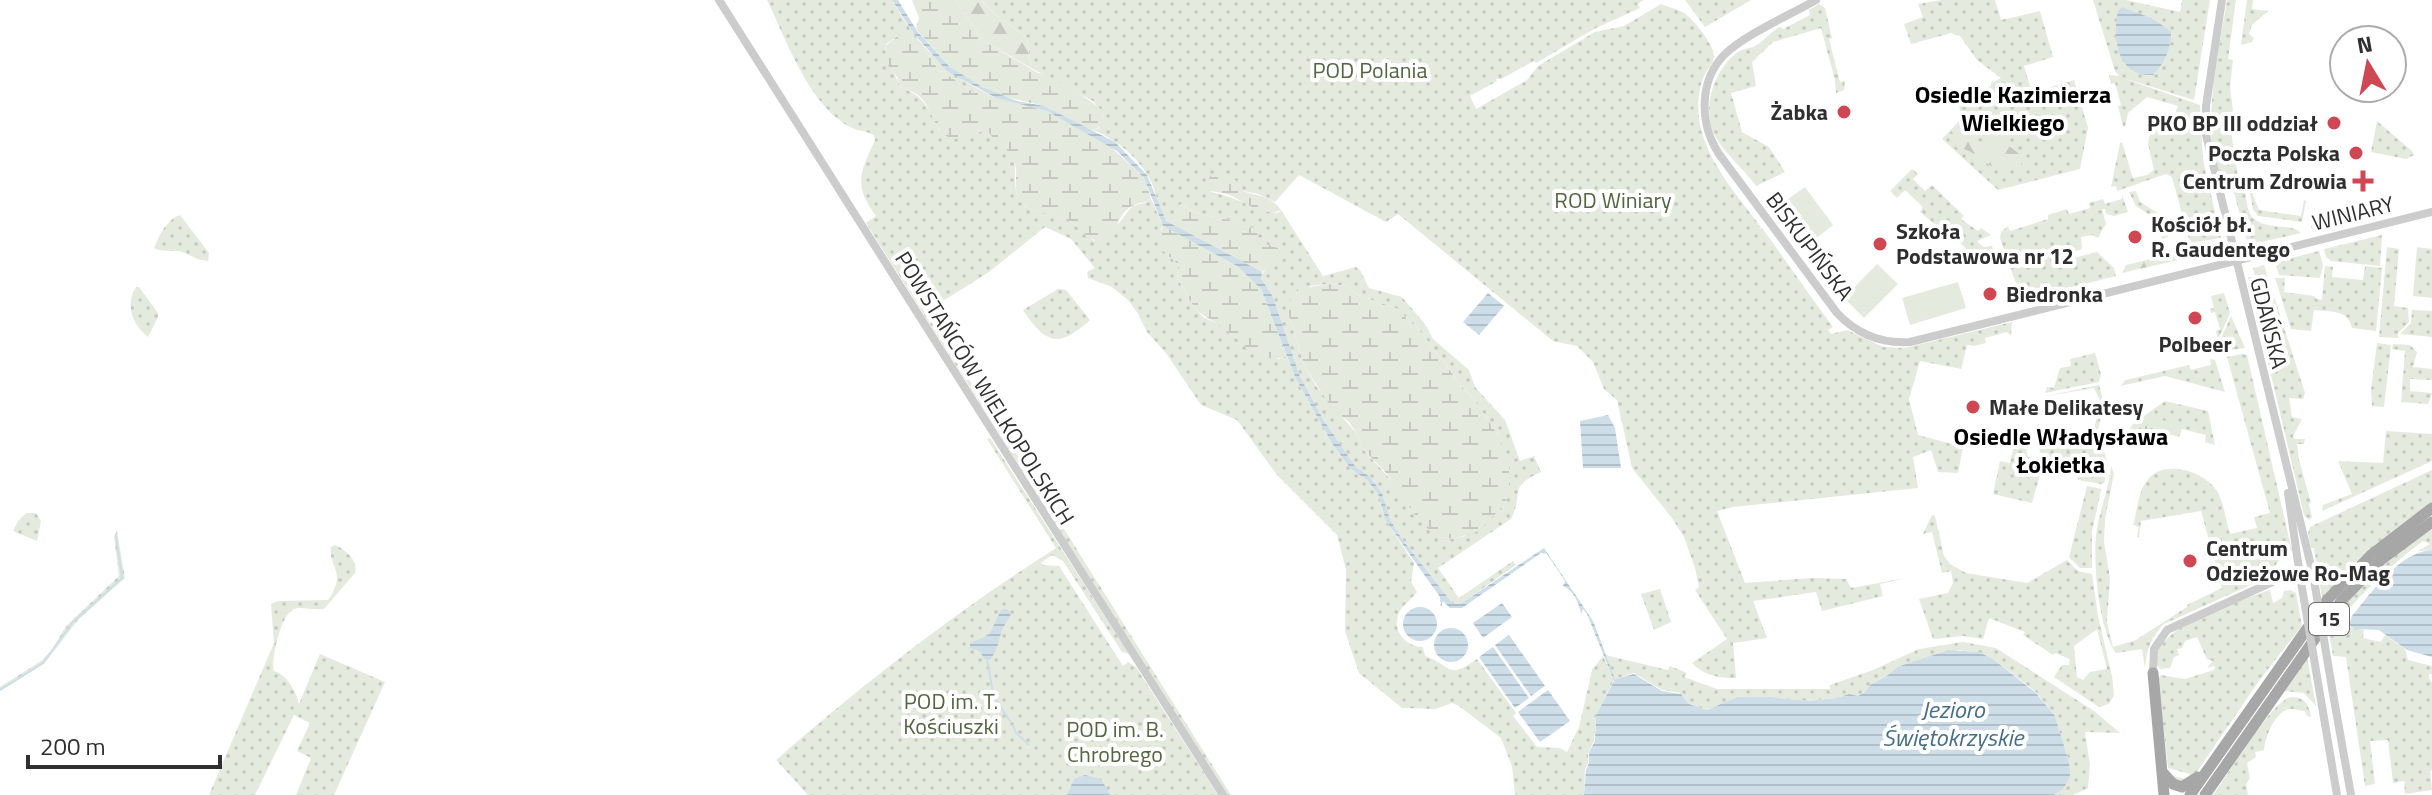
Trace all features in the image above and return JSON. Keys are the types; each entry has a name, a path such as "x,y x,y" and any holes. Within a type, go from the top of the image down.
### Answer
{"main road":[{"name":"15","path":"2190,795 2336,589 2371,555 2432,508"},
{"name":"15","path":"2207,792 2342,600 2382,559 2432,522"},
{"path":"2153,673 2164,795"},
{"path":"2164,773 2173,784 2182,787 2197,779 2214,760"}],"street":[{"name":"POWSTAŃCÓW WIELKOPOLSKICH","path":"719,0 1223,795"},
{"name":"BISKUPIŃSKA","path":"1816,0 1739,44 1721,58 1706,90 1704,113 1709,136 1719,154 1837,313 1854,328 1876,339 1910,342 2235,259"},
{"name":"GDAŃSKA","path":"2222,0 2206,106 2206,135 2285,465 2308,548 2351,795"},
{"name":"WINIARY","path":"2235,259 2432,212"},
{"name":"GDAŃSKA","path":"2285,465 2295,551 2337,795"},
{"path":"2153,673 2154,649 2167,630 2274,584 2313,574"}],"green space":[{"path":"767,0 892,0 935,58 962,79 995,98 971,91 939,72 933,60 906,31 886,44 888,61 900,87 915,94 925,104 939,130 988,131 1005,145 1015,164 1016,192 1026,207 1063,218 1094,241 1120,222 1132,206 1152,201 1163,226 1161,229 1170,257 1180,266 1177,277 1192,304 1203,317 1221,325 1247,347 1279,359 1287,356 1296,379 1333,445 1351,469 1367,480 1378,494 1386,521 1414,563 1411,582 1417,592 1397,618 1401,636 1410,644 1423,647 1425,656 1451,670 1460,669 1477,659 1537,747 1560,748 1567,752 1579,727 1592,670 1603,656 1614,680 1596,715 1594,741 1585,770 1584,795 1515,795 1512,766 1501,738 1452,703 1436,709 1402,708 1359,673 1345,631 1346,570 1337,535 1277,475 1237,420 1201,405 1166,353 1147,332 1128,300 1112,287 1088,278 1087,272 1095,268 1071,239 1045,227 989,272 935,306 922,308 1231,795 1227,795 866,223 876,216 864,195 861,178 875,140 874,135 850,127 822,104 800,70"},
{"path":"912,0 955,0 984,41 1091,102 1104,112 1103,125 1088,129 1044,106 1002,96 971,82 950,67 916,29 919,18"},
{"path":"955,0 981,0 1027,38 1031,68 984,41"},
{"path":"981,0 1644,0 1637,4 1640,8 1594,29 1536,63 1534,61 1496,79 1470,96 1476,109 1527,80 1538,66 1595,32 1624,26 1661,4 1684,13 1703,33 1714,53 1702,80 1698,101 1701,129 1711,156 1761,227 1759,229 1762,228 1833,327 1828,330 1831,334 1847,330 1883,347 1905,348 2012,322 2011,336 2007,332 1985,338 1986,343 1967,345 1961,369 1920,361 1909,399 1918,435 1963,447 1958,473 1938,472 1931,450 1913,457 1918,488 1717,511 1745,583 1846,579 1851,588 1906,578 1880,584 1883,596 1822,611 1816,592 1753,601 1767,638 1733,643 1736,678 1718,677 1702,671 1692,663 1727,639 1695,590 1699,587 1684,537 1632,468 1617,400 1604,389 1593,362 1577,346 1553,341 1398,214 1386,222 1299,175 1275,202 1243,191 1235,180 1222,174 1211,192 1269,211 1278,213 1281,210 1323,276 1356,267 1369,288 1402,297 1425,324 1433,339 1469,370 1475,387 1505,420 1520,461 1534,456 1541,472 1520,487 1511,519 1438,568 1459,598 1513,561 1516,565 1462,603 1453,604 1402,539 1390,520 1382,493 1370,477 1355,466 1300,378 1273,297 1260,276 1269,266 1287,257 1280,250 1259,242 1255,234 1239,230 1233,221 1196,213 1181,204 1172,225 1167,222 1143,168 1112,139 1093,130 1099,128 1104,115 1093,101 1031,68 1027,38","holes":["1310,286 1348,286 1355,293 1400,310 1473,398 1498,435 1465,536 1452,539 1440,537 1418,519 1400,490 1363,449 1357,434 1317,387 1305,367 1288,313"]},
{"path":"1685,0 1751,0 1705,27"},
{"path":"1942,0 1995,0 2001,20 2040,11 2053,57 2024,66 2032,93 2074,80 2088,128 2080,169 1998,190 1942,139 1962,118 1957,96 1991,86 2001,78 1977,60 1960,36 1951,33 1911,44 1904,24 1923,17 1918,4"},
{"path":"2093,0 2126,0 2180,12 2182,0 2210,0 2194,100 2120,77 2200,105 2203,160 2221,238 2190,243 2172,177 2166,174 2117,191 2116,186 2111,187 2122,142 2133,178 2154,170 2148,144 2152,122 2169,128 2178,106 2147,97 2128,113 2123,126 2115,83 2111,84 2109,75 2119,76"},
{"path":"2227,0 2236,0 2228,59 2233,60 2230,87 2233,111 2228,113 2239,183 2244,183 2252,217 2263,224 2293,228 2301,233 2248,245 2233,189 2226,190 2212,149 2212,98"},
{"path":"2247,0 2253,0 2252,9 2268,11 2252,25 2249,34 2254,38 2252,42 2241,45"},
{"path":"1819,4 1825,8 1832,38 1829,39 1840,82 1845,81 1844,90 1836,93 1821,28 1773,42 1752,62 1756,86 1731,93 1742,132 1769,147 1785,172 1756,186 1717,139 1709,116 1712,91 1729,59 1757,45 1780,27 1783,29 1810,15 1809,10"},
{"path":"906,30 933,60 939,72 971,91 1047,111 1108,144 1144,178 1152,201 1127,209 1102,242 1092,239 1065,219 1024,205 1017,196 1013,158 988,131 961,138 945,135 922,99 900,87 897,77 886,63 886,45"},
{"path":"2377,121 2414,155 2406,159 2371,152"},
{"path":"1951,131 1967,131 1983,144 1988,144 1999,133 2004,142 2022,156 2021,167 1998,168 1965,149 1957,148 1948,137"},
{"path":"1912,169 1918,174 1913,179 1925,191 1932,185 1964,216 1961,219 1978,231 1981,228 1991,235 1977,241 1983,247 1992,246 1994,252 1986,253 1978,260 1949,232 1944,236 1942,230 1920,212 1923,207 1905,190 1897,198 1890,191"},
{"path":"1223,174 1235,180 1243,191 1269,199 1281,210 1262,211 1229,195 1206,189 1211,175"},
{"path":"2248,183 2259,210 2301,216 2306,201 2302,222 2258,216 2253,209"},
{"path":"1805,187 1833,225 1810,243 1781,204"},
{"path":"2136,191 2140,202 2163,216 2168,237 2162,239 2156,219 2136,206 2129,192"},
{"path":"2122,194 2128,212 2114,216 2102,209 2106,224 2098,238 2092,235 2081,237 2082,249 2072,252 2074,258 2097,252 2114,268 2116,276 2028,298 2019,292 2000,238 2001,232 2008,226 2010,231 2048,219 2048,215 2067,209 2069,214 2090,208 2089,203 2103,199 2105,204 2122,199"},
{"path":"1181,204 1196,213 1233,221 1244,232 1251,227 1256,228 1259,242 1287,251 1287,257 1262,272 1252,268 1172,225 1177,207"},
{"path":"2345,214 2344,227 2319,233 2311,228 2311,217"},
{"path":"180,215 209,253 208,261 182,252 154,248 167,224"},
{"path":"1163,226 1237,266 1261,289 1287,356 1268,358 1252,351 1195,308 1177,277 1180,266 1161,249"},
{"path":"2382,235 2380,266 2331,261 2326,257 2324,249"},
{"path":"2387,247 2399,249 2394,306 2408,308 2409,322 2398,333 2398,338 2379,337"},
{"path":"2417,247 2432,249 2432,298 2413,296"},
{"path":"2192,249 2191,257 2122,273 2126,265"},
{"path":"2319,251 2323,265 2320,278 2279,275 2275,262"},
{"path":"1877,264 1898,284 1864,318 1844,298"},
{"path":"2264,265 2305,393 2303,399 2289,398 2292,417 2302,419 2293,436 2294,439 2305,439 2304,444 2297,444 2311,503 2312,517 2309,520 2304,515 2248,277 2255,277 2253,268"},
{"path":"2325,266 2333,267 2332,277 2363,280 2365,266 2382,268 2376,331 2352,328 2343,314 2314,310 2311,331 2291,329 2275,278 2285,278 2284,292 2322,300"},
{"path":"1958,282 1966,308 1910,325 1902,298"},
{"path":"1328,284 1348,286 1355,293 1401,310 1473,398 1498,435 1509,464 1509,493 1502,507 1479,531 1453,539 1430,531 1387,474 1363,449 1349,422 1331,407 1305,367 1288,313 1291,297 1298,289"},
{"path":"136,287 158,313 148,337 132,314 131,301"},
{"path":"1058,289 1066,290 1090,320 1070,335 1054,339 1039,330 1023,310"},
{"path":"2224,293 2230,313 2218,340 2216,331 2220,329 2215,312 2211,313 2210,309 2214,308 2211,296"},
{"path":"2412,310 2432,311 2432,337 2400,334 2411,323"},
{"path":"2231,316 2245,348 2223,351 2219,343"},
{"path":"2377,343 2391,345 2384,407 2372,406"},
{"path":"2393,344 2410,345 2417,352 2413,367 2432,369 2432,380 2410,379 2410,391 2432,393 2428,404 2401,402 2405,351 2392,349"},
{"path":"2095,353 2101,374 2099,382 2045,393 2047,387 2054,388 2060,368 2071,366 2070,359"},
{"path":"2247,355 2292,551 2279,560 2268,577 2164,624 2150,645 2145,669 2142,649 2116,653 2110,643 2105,629 2098,596 2096,535 2111,466 2114,474 2104,542 2110,578 2107,622 2113,647 2136,640 2187,605 2222,588 2201,511 2141,521 2137,537 2139,527 2133,525 2139,497 2143,486 2153,475 2172,469 2203,477 2217,491 2230,534 2257,528 2254,517 2270,513 2227,357"},
{"path":"2210,359 2215,360 2225,392 2165,376 2120,386 2126,380 2189,365 2191,370 2211,365"},
{"path":"2099,385 2104,403 2098,430 2108,465 2104,483 2101,484 2078,480 2077,475 2064,472 2060,459 2042,457 2033,431 2090,443 2101,402 2094,388 2041,397"},
{"path":"2165,401 2208,411 2215,445 2205,442 2206,435 2182,429 2179,437 2172,435 2134,444 2124,438 2133,424"},
{"path":"2152,415 2167,422 2175,418 2178,432 2139,441 2135,434 2137,427"},
{"path":"2018,427 2026,431 2029,441 2024,442 2028,457 2035,457 2056,477 2040,475 2032,503 1993,494 2000,461 2010,463"},
{"path":"2386,431 2432,434 2432,461 2322,511 2323,505 2352,494 2338,461 2383,463"},
{"name":"POD im. T. Kościuszki","path":"990,438 1129,654 1122,652 1063,561 1052,555 1041,563 1059,566 1123,666 1128,662 1136,667 1218,795 808,795 776,760 912,649 1056,548 987,439"},
{"path":"2432,470 2432,502 2362,556 2322,598 2314,548 2311,548 2308,534 2310,527"},
{"path":"2087,486 2101,491 2092,531 2092,568 2080,568 2069,557"},
{"path":"26,513 36,513 41,521 37,541 13,531"},
{"path":"1932,515 1935,516 1944,556 1950,564 1966,573 2027,583 2067,560 2078,571 2092,574 2112,676 2114,695 2109,704 2099,707 2054,677 2062,665 2069,665 2070,659 2055,653 2053,655 2023,635 2025,632 1989,618 1983,639 1963,636 1933,639 1919,599 1948,593 1953,583 1951,571 1942,573 1932,532 1923,534","holes":["2097,629 2107,669 2090,672 2083,680 2077,677 2074,646"]},
{"path":"2432,525 2432,550 2418,551 2430,544 2423,541 2379,578 2340,619 2340,624 2364,630 2363,638 2381,642 2385,635 2405,649 2408,660 2432,666 2429,678 2432,682 2432,790 2405,794 2404,781 2393,783 2388,740 2370,741 2375,784 2365,786 2346,657 2333,656 2328,627 2376,572"},
{"path":"117,531 125,578 78,620 44,664 0,691 0,687 41,661 52,650 66,626 119,576 114,536"},
{"path":"335,545 350,556 355,564 355,573 324,609 292,610 283,623 273,665 274,671 290,684 299,704 320,654 385,682 334,795 296,795 311,758 297,751 310,723 294,715 255,795 209,795 274,643 271,604 278,601 328,600 334,591 337,576 331,554 331,547"},
{"path":"1660,589 1671,622 1654,630 1641,594"},
{"path":"2270,590 2273,603 2282,598 2284,591 2296,593 2302,626 2261,678 2192,779 2181,783 2171,776 2187,779 2190,774 2168,768 2158,679 2161,675 2185,679 2214,670 2215,666 2207,668 2213,661 2207,659 2197,637 2185,641 2182,648 2177,649 2179,655 2174,657 2170,668 2160,669 2156,656 2163,643 2177,630 2218,609"},
{"path":"1963,642 1996,648 2094,711 2120,733 2085,732 2090,765 2088,788 2073,795 2054,795 2063,789 2069,762 2055,716 2036,692 1979,652 1959,650 1897,667 1858,696 1849,694 1807,701 1737,697 1707,710 1689,704 1680,693 1662,690 1634,673 1615,679 1605,655 1668,670 1670,666 1687,673 1684,677 1717,689 1830,689 1830,685 1919,649"},
{"path":"2307,657 2316,706 2304,693 2284,691"},
{"path":"2290,697 2305,702 2311,717 2305,711 2291,709 2281,713 2268,734 2264,750 2255,752 2256,757 2247,763 2250,778 2246,784 2248,795 2213,795 2260,726"}],"water":[{"name":"Jezioro Świętokrzyskie","path":"892,0 898,0 917,31 950,67 982,87 1017,101 1044,106 1115,142 1147,175 1166,221 1262,272 1261,278 1273,297 1300,377 1323,419 1355,466 1370,477 1382,493 1390,520 1402,539 1453,604 1462,603 1544,548 1593,621 1615,679 1634,674 1662,691 1681,694 1689,704 1707,710 1737,697 1807,701 1849,694 1858,696 1897,667 1949,650 1979,652 1993,659 2036,693 2055,716 2069,762 2070,777 2063,789 2054,795 1584,795 1589,752 1595,741 1596,715 1614,681 1587,614 1583,609 1581,614 1575,597 1563,586 1565,581 1547,554 1541,553 1462,608 1450,608 1443,601 1441,608 1440,597 1386,521 1378,494 1367,480 1351,469 1333,445 1296,379 1261,289 1237,266 1163,226 1144,178 1117,151 1047,111 996,98 947,71 914,34"},
{"path":"2122,7 2151,18 2171,31 2166,55 2153,75 2132,70 2120,54 2116,22"},
{"path":"1488,293 1504,306 1479,335 1463,322"},
{"path":"1608,415 1615,428 1621,468 1583,468 1580,421"},
{"path":"2432,550 2432,657 2407,650 2379,630 2355,629 2349,625 2352,616 2397,565 2420,552"},
{"path":"1502,603 1512,617 1483,638 1473,623"},
{"path":"1420,607 1432,612 1437,624 1432,636 1420,641 1408,636 1403,624 1408,612"},
{"path":"1007,609 1011,614 996,650 990,660 985,659 979,651 970,648 970,643 989,635 1001,610"},
{"path":"1451,628 1463,633 1468,645 1463,657 1451,662 1439,657 1434,645 1439,633"},
{"path":"1509,635 1545,686 1531,696 1495,645"},
{"path":"1493,647 1529,698 1515,708 1479,657"},
{"path":"1548,690 1570,721 1540,742 1518,712"},
{"path":"1085,775 1101,779 1110,795 1067,795 1074,779"}],"waterway":[{"path":"0,690 43,663 72,623 122,578 116,535"},
{"path":"987,660 994,697 1010,721"},
{"path":"1013,725 1016,733 1028,744"}],"place":[{"name":"Żabka","path":"1844,112"},
{"name":"PKO BP III oddział","path":"2334,123"},
{"name":"Poczta Polska","path":"2356,153"},
{"name":"Centrum Zdrowia","path":"2363,181"},
{"name":"Kościół bł. R. Gaudentego","path":"2135,237"},
{"name":"Szkoła Podstawowa nr 12","path":"1880,244"},
{"name":"Biedronka","path":"1990,294"},
{"name":"Polbeer","path":"2195,318"},
{"name":"Małe Delikatesy","path":"1973,407"},
{"name":"Centrum Odzieżowe Ro-Mag","path":"2190,561"}],"district":[{"name":"Osiedle Kazimierza Wielkiego","path":"2013,109"},
{"name":"Osiedle Władysława Łokietka","path":"2061,451"}],"park label":[{"name":"POD Polania","path":"1370,70"},
{"name":"ROD Winiary","path":"1613,200"},
{"name":"POD im. B. Chrobrego","path":"1115,742"}]}
